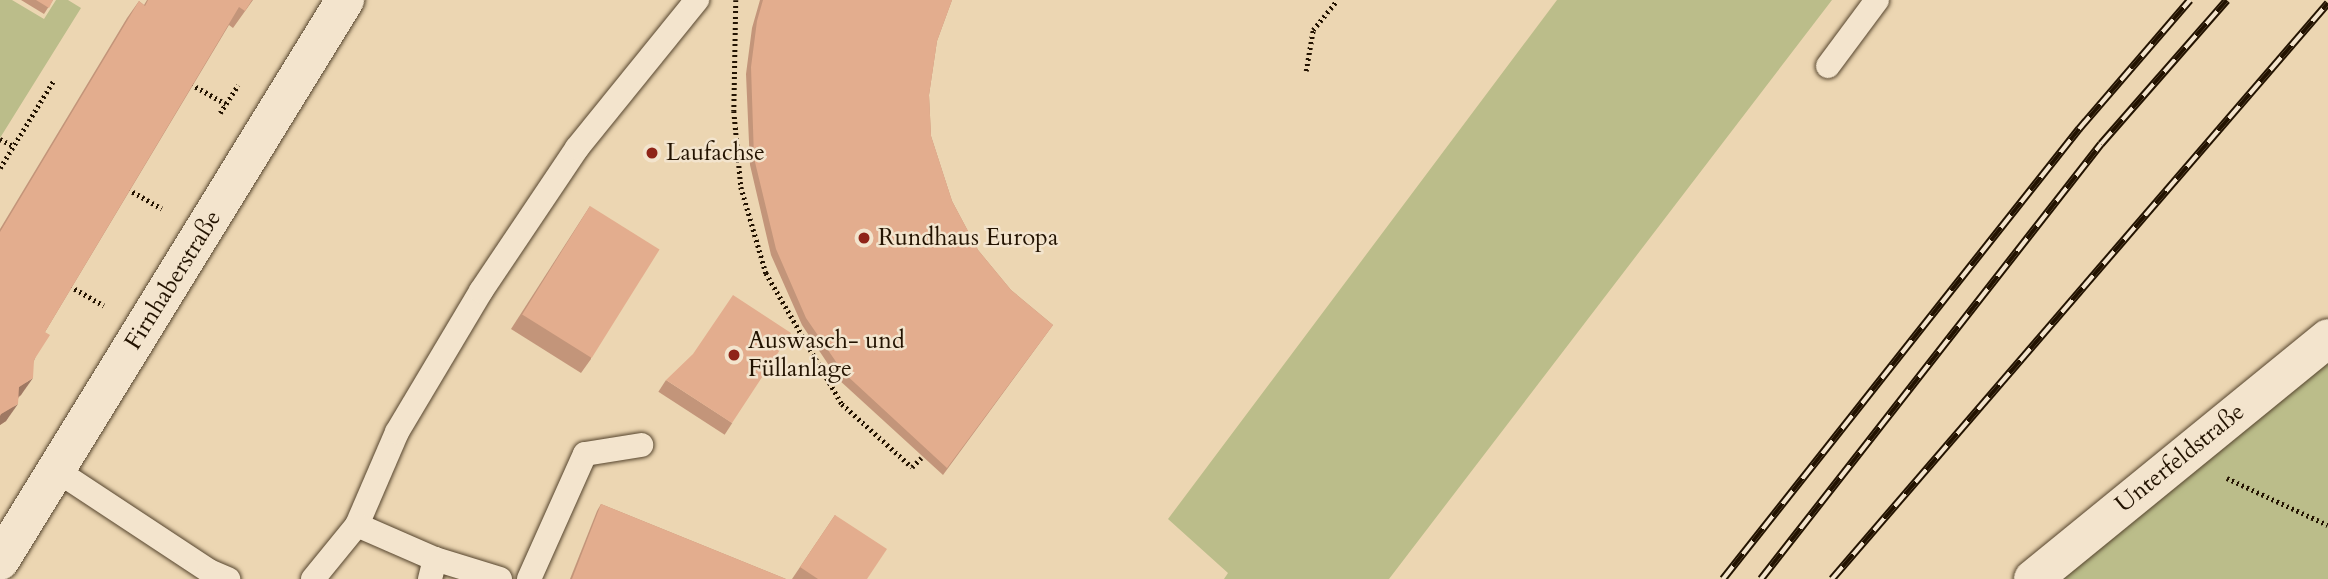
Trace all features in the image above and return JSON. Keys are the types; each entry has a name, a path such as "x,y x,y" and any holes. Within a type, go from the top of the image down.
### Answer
{"street":[{"name":"Firnhaberstraße","path":"3,550 56,470 345,0"},
{"name":"Unterfeldstraße","path":"2033,579 2328,338"}],"lane":[{"path":"313,579 357,525 397,432 481,291 577,148 697,0"},
{"path":"1828,66 1877,0"},
{"path":"529,579 585,454 641,444"},
{"path":"56,470 209,571 228,579"},
{"path":"357,525 433,569 500,579"}],"path":[{"path":"736,0 734,111 741,187 766,274 842,404 912,467 920,458"},
{"path":"1306,71 1313,30 1337,0"},
{"path":"0,168 54,80"},
{"path":"191,84 226,104"},
{"path":"0,139 13,146"},
{"path":"128,189 162,209"},
{"path":"70,286 104,306"},
{"path":"2192,447 2223,477 2328,525"}],"green space":[{"path":"0,0 12,0 44,19 56,0 68,0 81,8 0,138"},
{"path":"1557,0 1832,0 1389,579 1224,579 1228,573 1168,519"},
{"path":"2328,320 2328,579 2047,579"}],"building":[{"path":"36,0 53,0 49,8"},
{"path":"148,0 252,0 245,11 239,7 45,332 50,335 34,360 33,378 19,387 18,404 0,416 0,232 139,1 145,6"},
{"name":"Rundhaus Europa","path":"763,0 952,0 937,41 929,95 931,136 952,201 978,250 1011,290 1053,325 947,468 843,372 806,318 776,249 754,158 751,67 757,21"},
{"path":"590,206 660,249 592,358 522,315"},
{"name":"Auswasch- und Füllanlage","path":"733,295 791,333 732,423 666,380 693,354"},
{"path":"601,504 786,579 572,579"},
{"path":"835,515 887,549 867,579 818,579 800,567"}],"railway":[{"path":"1723,579 2079,129 2190,0"},
{"path":"1761,579 2101,144 2227,0"},
{"path":"1832,579 2328,3"}],"place":[{"name":"Laufachse","path":"652,153"},
{"name":"Rundhaus Europa","path":"864,238"},
{"name":"Auswasch- und Füllanlage","path":"734,355"}]}
